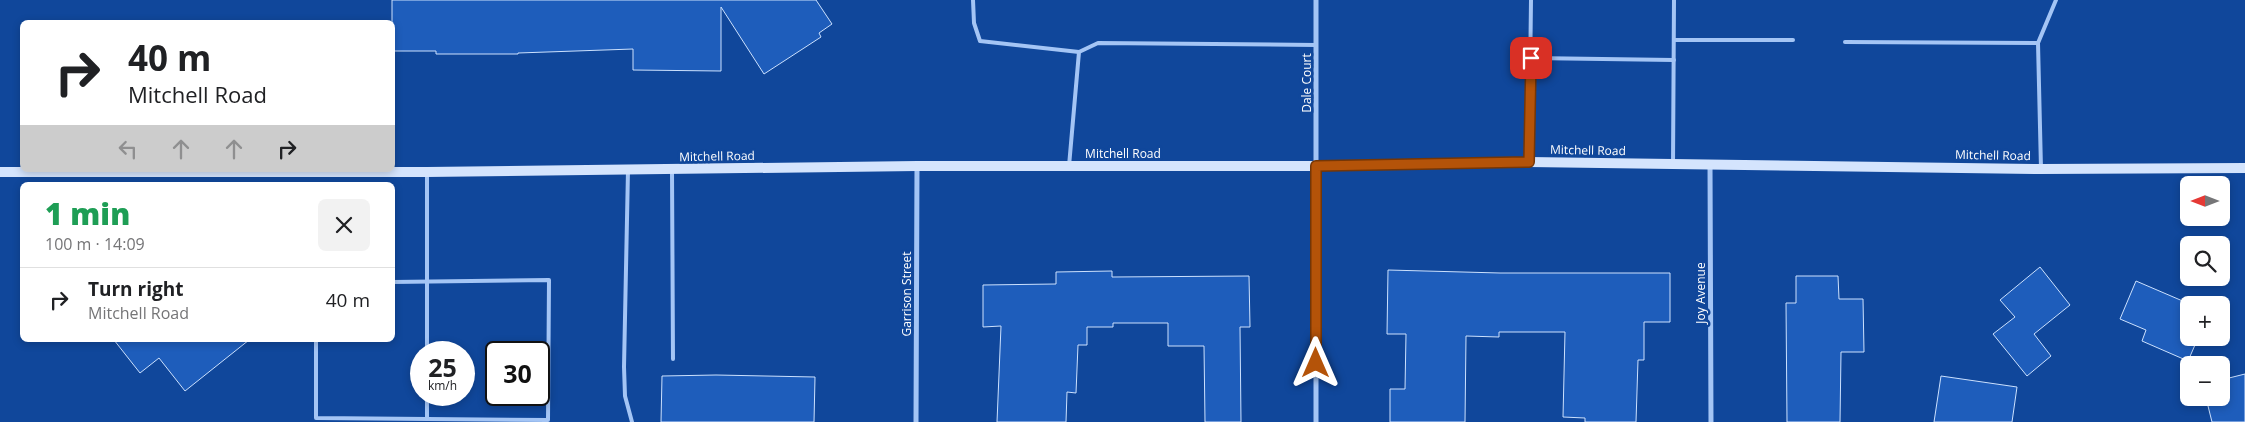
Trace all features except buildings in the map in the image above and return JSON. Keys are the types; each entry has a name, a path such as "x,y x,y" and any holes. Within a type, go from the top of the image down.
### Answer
{"main road":[{"name":"Mitchell Road","path":"0,172 427,172 917,166 1316,166 1529,162 2041,169 2245,168"}],"street":[{"name":"Dale Court","path":"1316,0 1316,422"},
{"name":"Joy Avenue","path":"1710,163 1711,422"},
{"name":"Garrison Street","path":"916,422 917,166"}],"lane":[{"path":"973,0 974,23 980,41 1078,52 1098,43 1316,45"},
{"path":"1529,162 1531,0"},
{"path":"1673,164 1674,0"},
{"path":"2041,169 2038,42 2056,0"},
{"path":"1674,40 1793,40"},
{"path":"1845,42 2038,42"},
{"path":"1069,166 1078,52"},
{"path":"1531,58 1674,60"},
{"path":"628,169 624,367 625,396 632,422"},
{"path":"672,169 673,359"},
{"path":"427,172 427,341"},
{"path":"316,342 316,418 548,420 549,280 395,282"},
{"path":"427,406 427,419"}],"route":[{"path":"1316,363 1316,166 1529,162 1531,58"}]}
